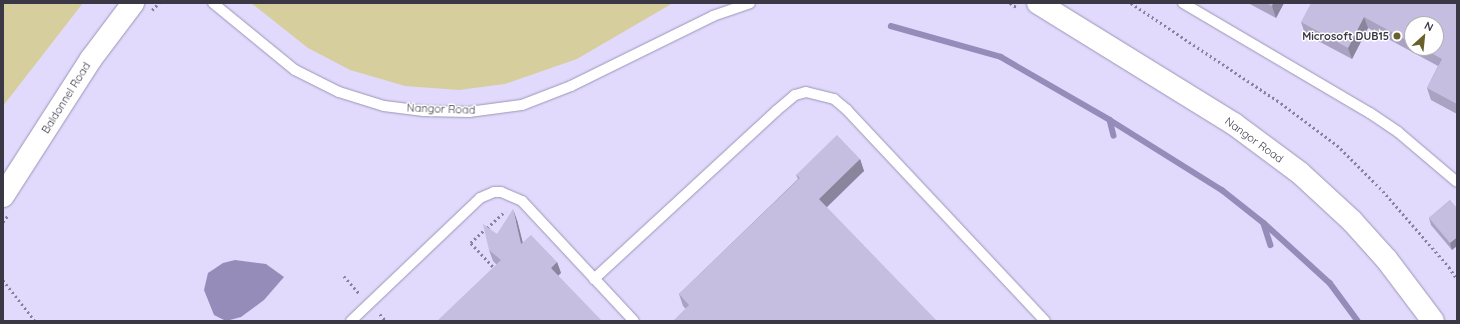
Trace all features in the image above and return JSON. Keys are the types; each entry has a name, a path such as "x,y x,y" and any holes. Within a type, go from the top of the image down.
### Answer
{"main road":[{"name":"Baldonnel Road","path":"3,196 91,59 133,3"},
{"name":"Nangor Road","path":"1030,7 1234,124 1300,173 1352,221 1382,254 1433,321"}],"lane":[{"name":"Nangor Road","path":"213,3 295,70 339,92 384,106 424,111 468,112 522,105 571,86 713,16 750,3"},
{"path":"1182,3 1370,113 1398,132 1457,182"},
{"path":"594,279 776,111 795,95 806,92 834,99 847,110 1045,321"},
{"path":"351,321 480,198 494,192 502,192 522,202 634,321"}],"path":[{"path":"1010,3 1030,7"},
{"path":"1131,3 1282,103 1337,145 1383,191 1450,267 1457,279"},
{"path":"501,275 471,242 505,211"},
{"path":"487,228 492,233"},
{"path":"3,280 35,321"}],"shaded area":[{"path":"3,3 83,3 3,106"},
{"path":"251,3 673,3 577,59 505,84 459,90 405,86 350,70 308,48"},
{"path":"235,260 266,264 284,277 264,300 241,317 226,321 214,315 204,290 208,273 223,263"}],"building":[{"path":"1266,3 1273,3 1272,6"},
{"path":"1311,3 1457,3 1457,104 1427,88 1442,59 1437,56 1444,56 1444,16 1404,16 1404,39 1364,17 1348,48 1301,22"},
{"path":"837,135 860,159 819,199 937,321 673,321 689,305 679,294 800,178 796,175"},
{"path":"1450,200 1457,208 1457,237 1450,243 1429,218"},
{"path":"513,209 521,244 531,235 557,262 551,268 602,321 437,321 501,260 489,250 483,224 497,234"}],"waterway":[{"path":"891,26 1001,57 1110,120 1222,190 1264,223 1330,283 1358,321"},
{"path":"1110,120 1114,136"},
{"path":"1264,224 1271,245"}],"place":[{"name":"Microsoft DUB15","path":"1397,36"}]}
